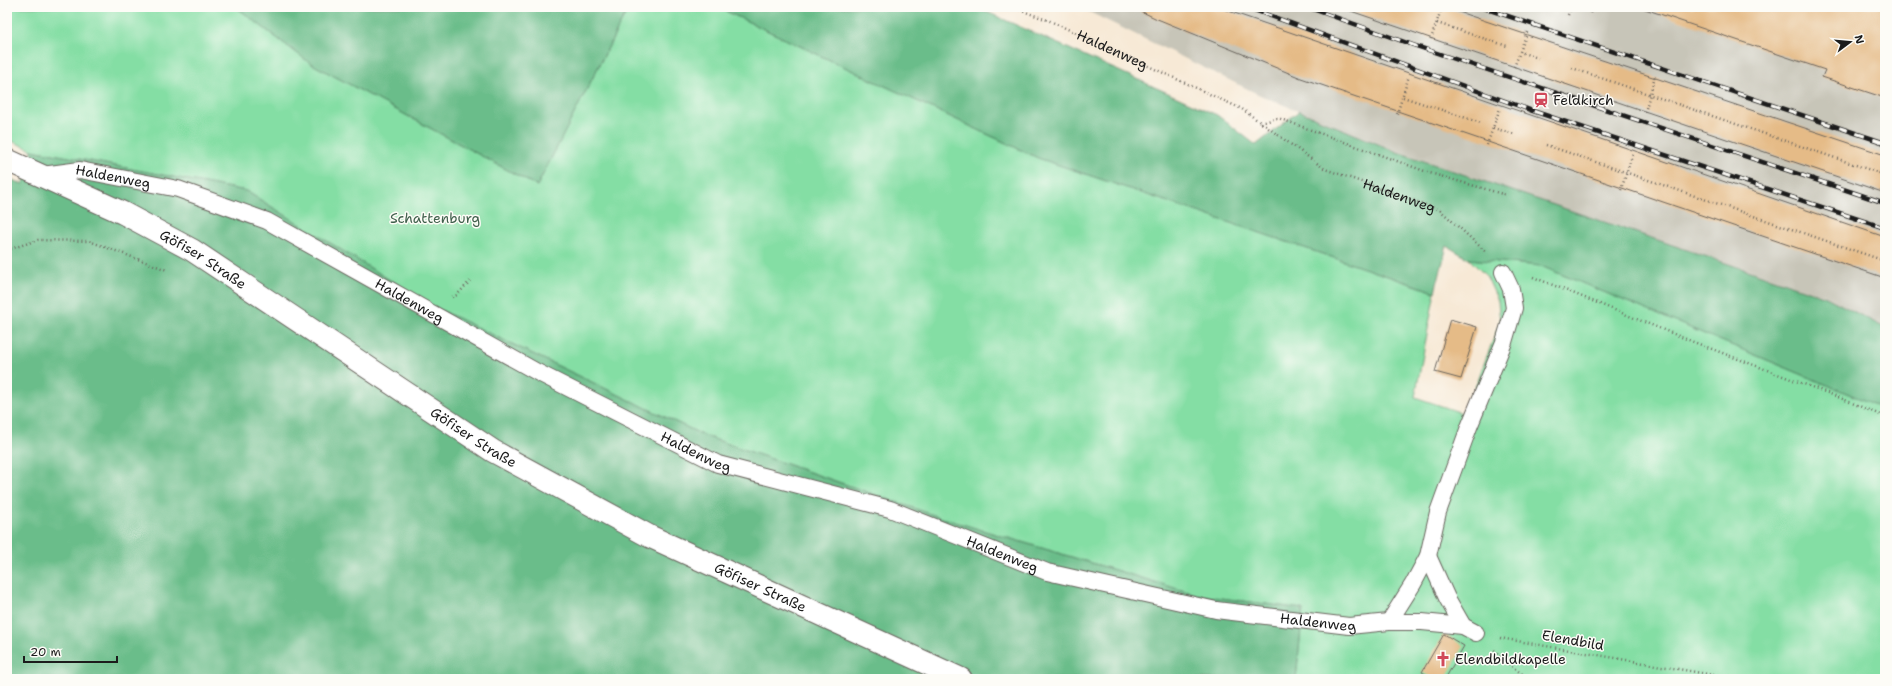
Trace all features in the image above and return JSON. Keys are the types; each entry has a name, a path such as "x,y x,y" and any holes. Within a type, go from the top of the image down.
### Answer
{"main road":[{"name":"Göfiser Straße","path":"7,160 123,213 192,250 493,451 649,536 961,679"}],"lane":[{"name":"Haldenweg","path":"42,175 80,170 178,189 267,221 537,372 718,464 890,509 1047,572 1216,610 1349,626 1389,622 1422,622 1470,630"},
{"path":"1389,622 1413,584 1428,556 1438,512 1468,427 1504,342 1514,308 1511,288 1503,272"},
{"path":"1428,556 1447,598 1470,630"}],"path":[{"name":"Haldenweg","path":"1012,7 1050,21 1147,64 1242,109 1325,169 1440,210 1492,257 1503,272"},
{"path":"1144,14 1146,7"},
{"path":"1431,39 1442,7"},
{"path":"1568,15 1571,7"},
{"path":"1590,13 1592,7"},
{"path":"1437,23 1507,46"},
{"path":"1514,67 1526,32"},
{"path":"1520,52 1538,58"},
{"path":"1572,68 1649,93 1885,175"},
{"path":"1398,114 1409,76"},
{"path":"1645,112 1649,93 1655,76"},
{"path":"1402,97 1481,123"},
{"path":"1487,145 1500,108"},
{"path":"1261,123 1278,118 1430,173 1506,195"},
{"path":"1493,128 1514,134"},
{"path":"1546,145 1885,261"},
{"path":"1621,190 1633,153"},
{"path":"7,250 38,240 89,241 173,272"},
{"path":"1503,272 1537,278 1691,341 1838,397 1885,417"},
{"path":"1470,630 1510,665 1529,679"},
{"name":"Elendbild","path":"1470,630 1736,679"}],"shaded area":[{"path":"1079,7 1638,7 1689,24 1818,7 1885,21 1885,328 1826,297 1397,152 1260,95"}],"green space":[{"name":"Schattenburg","path":"7,7 236,7 310,63 537,186 629,7 717,7 1038,158 1435,292 1415,397 1465,414 1500,322 1498,301 1487,277 1469,259 1541,266 1885,409 1885,679 1296,679 1303,609 1198,595 945,519 705,436 432,306 246,191 32,150 7,139"},
{"path":"236,7 629,7 537,186 310,63"},
{"path":"717,7 976,7 1217,115 1256,145 1299,111 1397,152 1826,297 1885,328 1885,409 1541,266 1469,259 1447,246 1435,292 1038,158"},
{"path":"32,150 246,191 432,306 705,436 945,519 1198,595 1303,609 1296,679 7,679 7,178 23,184"}],"building":[{"path":"1132,7 1217,7 1885,237 1885,278 1301,78 1155,18"},
{"path":"1339,7 1444,7 1885,155 1885,193"},
{"path":"1639,7 1885,7 1885,98 1822,77 1825,70"},
{"path":"1450,319 1477,327 1461,379 1435,372"},
{"name":"Elendbildkapelle","path":"1444,634 1464,646 1445,679 1434,679 1422,672"}],"railway":[{"path":"1246,7 1530,110 1885,228"},
{"path":"1307,7 1413,45 1885,203"},
{"path":"1481,7 1885,143"}],"place":[{"name":"Feldkirch","path":"1541,100"},
{"name":"Elendbildkapelle","path":"1443,659"}]}
